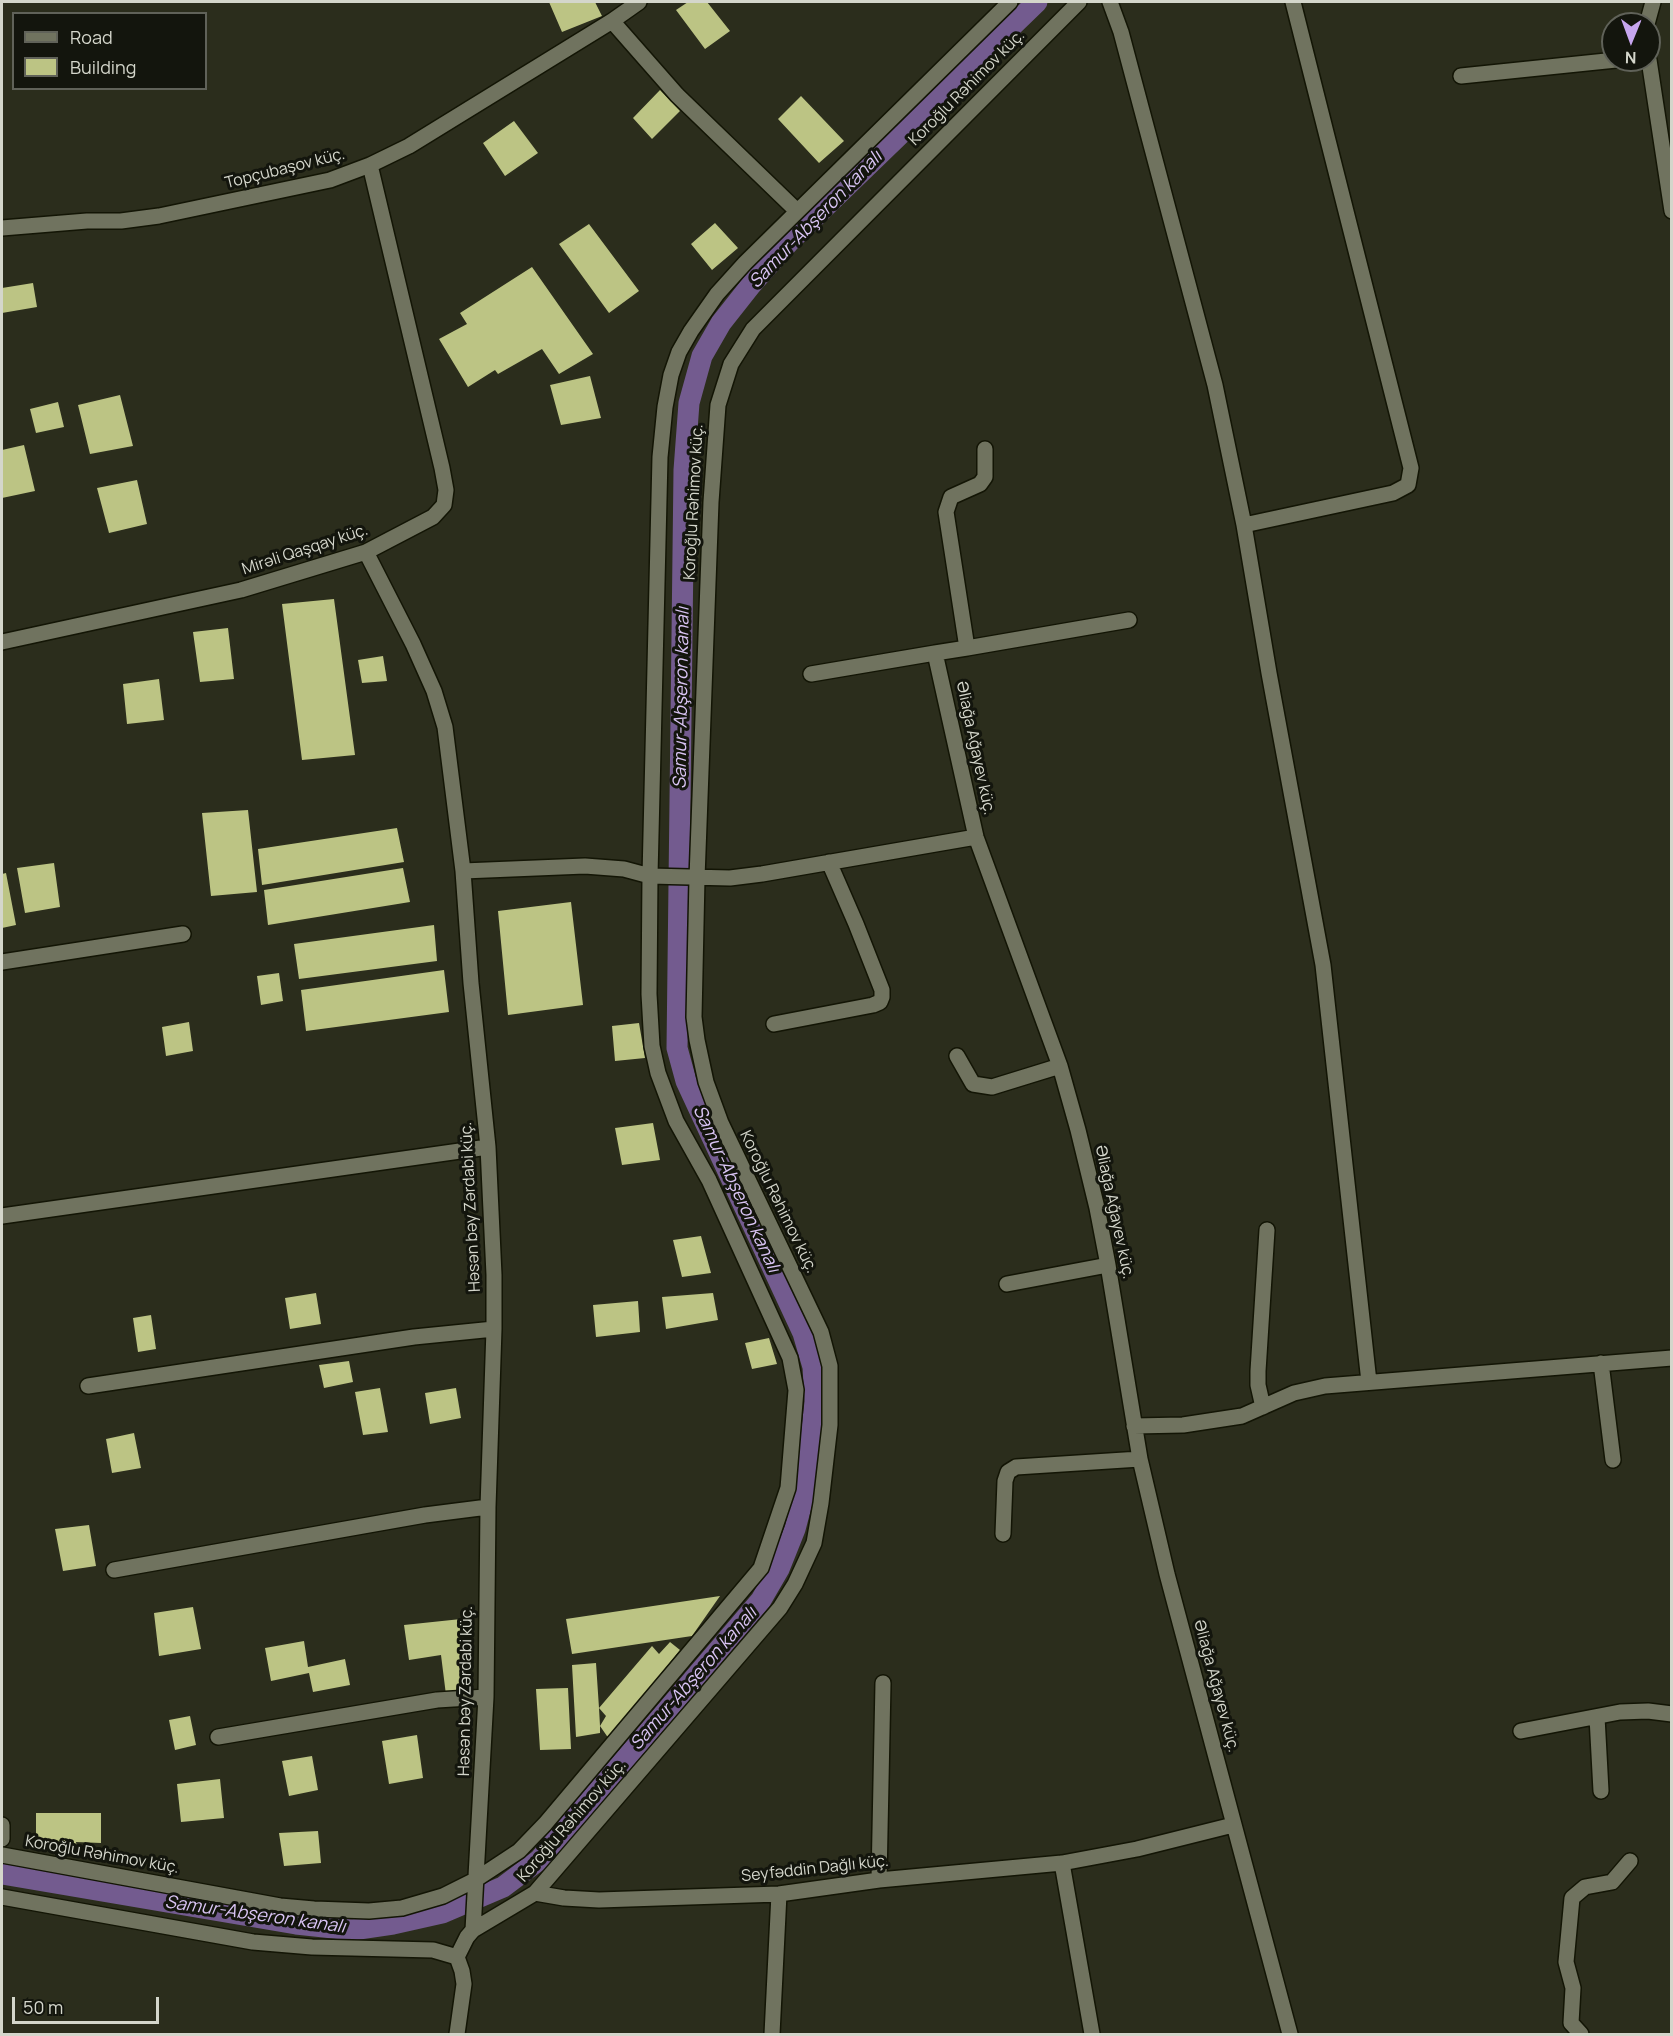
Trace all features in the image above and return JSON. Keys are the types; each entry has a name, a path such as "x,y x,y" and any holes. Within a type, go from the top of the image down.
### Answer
{"street":[{"name":"Topçubaşov küç.","path":"2,228 87,221 121,221 159,216 330,180 370,165 409,146 639,2"},
{"name":"Koroğlu Rəhimov küç.","path":"2,1855 280,1906 369,1911 402,1908 443,1896 475,1880 519,1851 545,1824 761,1568 788,1488 796,1390 790,1358 709,1180 676,1121 658,1073 652,1046 649,994 650,876 660,457 671,375 679,352 691,331 717,294 745,263 1010,2"},
{"name":"Koroğlu Rəhimov küç.","path":"457,1958 473,1930 535,1893 780,1608 795,1584 813,1544 821,1503 830,1425 830,1366 821,1332 721,1123 706,1082 694,1017 711,502 718,405 731,364 753,329 1079,2"},
{"path":"1110,2 1121,32 1215,385 1244,525 1323,965 1369,1382"},
{"path":"1244,525 1393,493 1408,485 1411,468 1293,2"},
{"path":"612,21 677,95 797,211"},
{"path":"1461,76 1601,62"},
{"path":"1651,72 1671,211"},
{"name":"Mirəli Qaşqay küç.","path":"2,642 241,590 366,552 433,517 444,505 446,490 370,165"},
{"path":"967,648 946,512 951,497 980,484 985,477 985,449"},
{"name":"Həsən bəy Zərdabi küç.","path":"366,552 434,690 446,737 463,871 471,983 488,1147 494,1329 488,1508 486,1697 473,1930"},
{"path":"811,674 1129,620"},
{"name":"Əliağa Ağayev küç.","path":"935,653 976,837 1060,1066 1097,1208 1140,1459 1167,1574 1290,2034"},
{"path":"463,871 585,866 624,869 650,876 697,878 762,874 976,837"},
{"path":"774,1024 873,1005 880,1002 882,997 882,990 829,862"},
{"path":"2,962 183,934"},
{"path":"957,1056 973,1084 992,1087 1060,1066"},
{"path":"2,1216 488,1147"},
{"path":"1263,1407 1258,1385 1258,1371 1267,1230"},
{"path":"1007,1284 1108,1264"},
{"path":"88,1386 414,1337 494,1329"},
{"path":"1134,1426 1183,1425 1242,1416 1294,1394 1325,1386 1671,1358"},
{"path":"1601,1363 1613,1460"},
{"path":"1003,1534 1005,1480 1008,1472 1016,1467 1140,1459"},
{"path":"114,1570 425,1515 488,1508"},
{"path":"879,1880 883,1683"},
{"path":"218,1737 438,1700 486,1697"},
{"path":"1521,1731 1620,1712 1648,1711 1671,1714"},
{"path":"1598,1716 1601,1791"},
{"path":"2,1825 2,1839"},
{"name":"Seyfəddin Dağlı küç.","path":"535,1893 564,1898 599,1900 779,1894 879,1880 1062,1863 1137,1849 1233,1825"},
{"path":"1581,2034 1571,2023 1573,1988 1566,1962 1572,1898 1585,1887 1612,1882 1630,1861"},
{"path":"1062,1863 1092,2034"},
{"path":"772,2034 779,1894"},
{"path":"2,1896 253,1942 312,1947 433,1950 457,1958 462,1971 464,1984 457,2034"}],"building":[{"path":"549,2 595,2 602,16 562,32"},
{"path":"688,2 707,2 730,31 705,49 676,10"},
{"path":"660,90 680,111 652,139 633,118"},
{"path":"801,96 844,141 819,163 778,119"},
{"path":"514,121 538,153 505,176 483,143"},
{"path":"715,223 738,248 712,270 691,244"},
{"path":"589,224 639,291 609,313 559,244"},
{"path":"532,267 593,354 559,374 542,349 498,374 495,370 468,387 439,339 467,324 460,313"},
{"path":"33,283 37,307 2,313 2,288"},
{"path":"590,376 601,418 561,425 550,385"},
{"path":"120,395 133,446 90,454 78,405"},
{"path":"58,402 64,427 36,433 30,409"},
{"path":"24,445 35,491 2,498 2,450"},
{"path":"137,480 147,524 109,533 97,488"},
{"path":"334,599 355,755 302,760 282,604"},
{"path":"228,628 234,679 200,682 193,632"},
{"path":"383,656 387,681 362,683 358,660"},
{"path":"159,679 164,720 127,724 123,684"},
{"path":"248,810 257,892 211,896 202,813"},
{"path":"397,828 404,862 262,885 258,849"},
{"path":"54,863 60,907 25,913 17,868"},
{"path":"403,868 410,902 268,925 264,890"},
{"path":"6,873 16,925 2,928 2,874"},
{"path":"571,902 583,1005 508,1015 498,911"},
{"path":"434,925 437,961 299,979 294,944"},
{"path":"444,970 449,1012 306,1031 301,990"},
{"path":"279,973 283,1001 261,1005 257,976"},
{"path":"189,1022 193,1051 166,1056 162,1027"},
{"path":"639,1023 645,1058 615,1061 612,1026"},
{"path":"653,1123 660,1160 622,1165 615,1128"},
{"path":"701,1236 711,1273 682,1277 673,1240"},
{"path":"316,1293 321,1324 290,1329 285,1298"},
{"path":"713,1293 718,1320 666,1329 662,1297"},
{"path":"638,1301 640,1332 596,1337 593,1305"},
{"path":"151,1315 156,1349 138,1352 133,1318"},
{"path":"769,1338 777,1364 752,1369 745,1343"},
{"path":"349,1361 353,1382 324,1388 319,1365"},
{"path":"380,1388 388,1432 363,1435 355,1392"},
{"path":"456,1388 461,1418 430,1424 425,1393"},
{"path":"134,1433 141,1468 112,1473 106,1439"},
{"path":"89,1525 96,1566 63,1571 55,1529"},
{"path":"720,1596 692,1636 572,1654 566,1619"},
{"path":"193,1607 201,1649 159,1656 154,1613"},
{"path":"461,1619 470,1693 446,1695 441,1655 409,1660 404,1625"},
{"path":"304,1641 308,1667 345,1659 350,1685 313,1692 309,1673 271,1681 265,1648"},
{"path":"670,1642 680,1650 609,1739 600,1726 606,1716 599,1708 652,1646 659,1654"},
{"path":"596,1663 600,1733 576,1737 572,1665"},
{"path":"568,1688 571,1749 540,1750 536,1689"},
{"path":"190,1716 196,1745 175,1750 169,1720"},
{"path":"417,1735 423,1778 389,1784 382,1741"},
{"path":"312,1756 318,1790 289,1796 282,1761"},
{"path":"220,1779 224,1818 181,1822 177,1784"},
{"path":"36,1813 101,1813 101,1843 76,1842 77,1848 36,1847"},
{"path":"318,1831 321,1863 284,1866 279,1833"}],"waterway":[{"name":"Samur-Abşeron kanalı","path":"2,1874 296,1924 352,1930 442,1913 503,1887 539,1860 761,1600 779,1569 795,1529 805,1491 815,1402 813,1367 803,1333 686,1081 677,1048 684,470 689,403 702,356 721,323 751,285 790,241 1037,2"}]}
